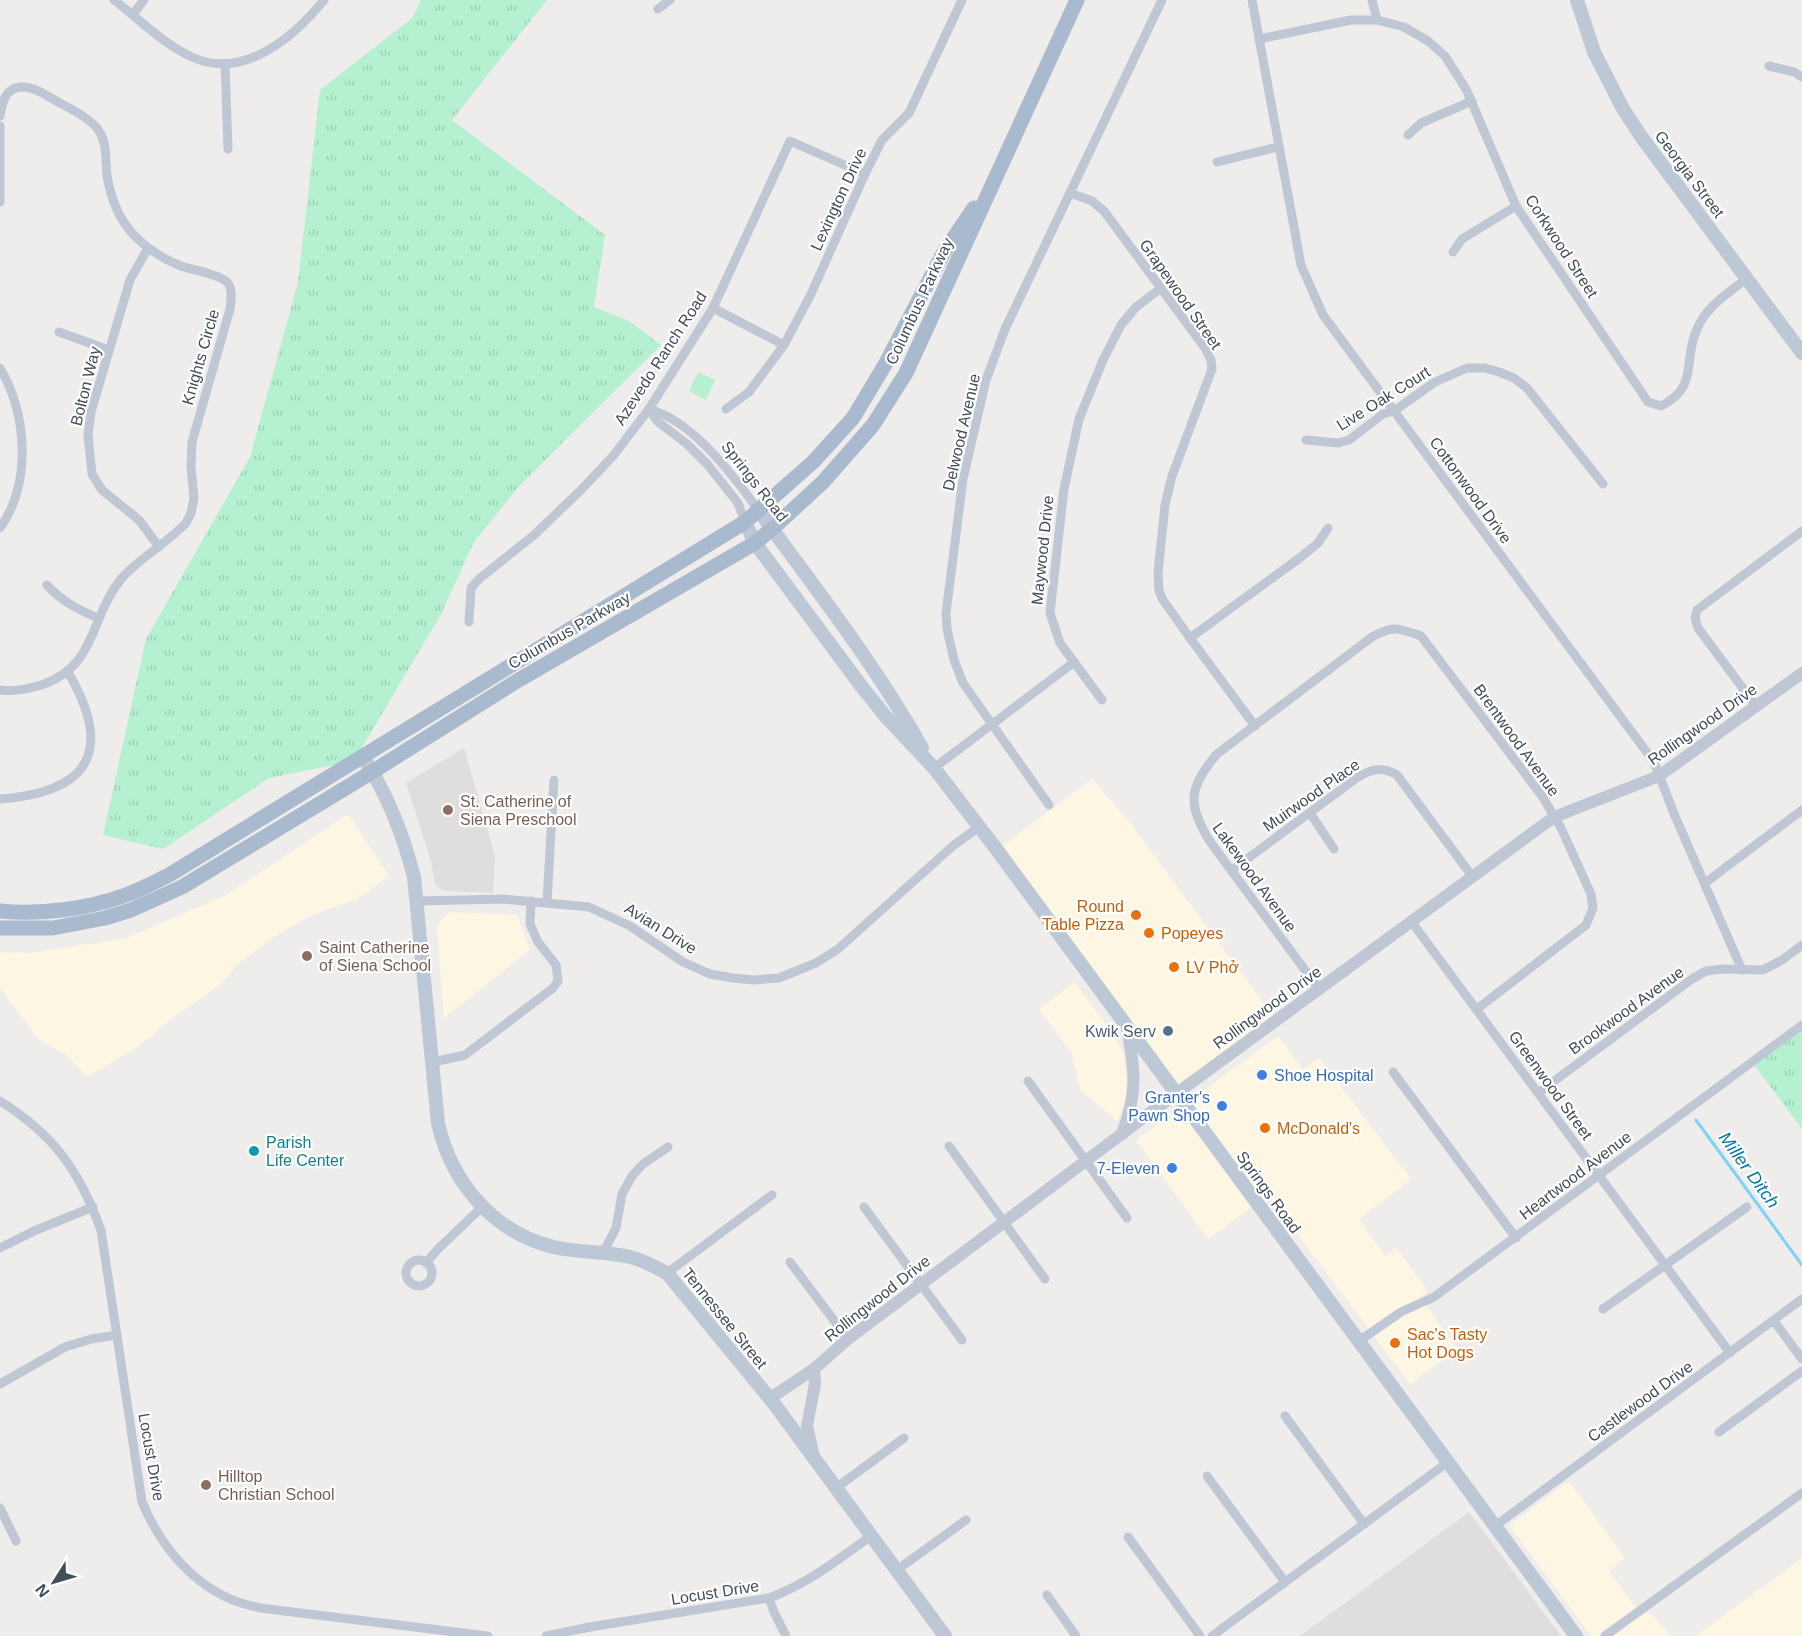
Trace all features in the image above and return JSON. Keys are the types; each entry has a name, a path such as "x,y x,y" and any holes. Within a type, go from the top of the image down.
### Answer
{"main road":[{"name":"Columbus Parkway","path":"0,928 53,928 105,918 131,910 182,887 517,681 699,577 755,543 772,529 838,466 873,425 906,373 1077,0"},
{"name":"Georgia Street","path":"1577,0 1594,52 1622,107 1802,353"},
{"name":"Columbus Parkway","path":"0,911 44,911 92,904 126,895 169,875 745,522 813,462 853,418 886,363 944,252 998,173"},
{"name":"Springs Road","path":"759,511 871,665 900,708 934,768"},
{"name":"Springs Road","path":"745,522 755,543 861,687 934,768 979,827 1576,1636"},
{"name":"Tennessee Street","path":"363,757 391,805 404,838 418,901 439,1061 438,1123 443,1145 463,1184 492,1217 527,1237 552,1247 629,1257 649,1263 668,1274 769,1399 945,1636"}],"street":[{"path":"114,0 193,58 209,63 225,64 252,57 286,39 312,15 324,0"},
{"path":"133,15 144,0"},
{"path":"658,9 670,0"},
{"name":"Lexington Drive","path":"726,410 749,392 784,345 811,294 882,140 909,113 962,0"},
{"name":"Delwood Avenue","path":"1050,805 963,683 954,660 946,614 963,479 986,380 1005,329 1162,0"},
{"name":"Cottonwood Drive","path":"1252,0 1301,265 1310,290 1323,315 1654,762 1742,970"},
{"path":"1372,0 1377,20"},
{"name":"Corkwood Street","path":"1259,39 1351,20 1377,20 1404,27 1428,41 1453,65 1472,101 1516,206 1648,402 1661,406 1675,399 1687,380 1692,344 1702,318 1746,279"},
{"path":"225,64 228,149"},
{"path":"1769,66 1794,72 1802,77"},
{"name":"Knights Circle","path":"0,116 4,97 15,87 27,87 87,119 102,136 106,146 110,186 119,213 132,233 148,248 178,265 220,277 228,282 232,297 192,442 191,467 194,498 186,524 123,577 106,602 86,651 68,672 47,683 33,687 17,691 0,690"},
{"path":"1407,135 1421,123 1472,101"},
{"path":"0,126 0,202"},
{"name":"Azevedo Ranch Road","path":"469,622 471,588 534,535 582,489 613,456 649,409 713,308 790,141 865,174"},
{"path":"1217,162 1278,147"},
{"name":"Grapewood Street","path":"1070,193 1092,201 1104,211 1205,348 1211,360 1212,369 1172,476 1165,506 1158,573 1159,591 1190,638 1255,726"},
{"path":"1453,252 1462,239 1516,206"},
{"name":"Bolton Way","path":"148,248 130,280 91,412 88,435 92,474 102,490 139,520 159,547"},
{"name":"Maywood Drive","path":"1102,700 1060,643 1050,613 1064,489 1079,419 1103,360 1121,325 1136,307 1161,288"},
{"path":"713,308 784,345"},
{"path":"59,332 109,350"},
{"path":"0,368 16,404 22,434 20,477 6,519 0,528"},
{"name":"Live Oak Court","path":"1306,440 1344,442 1383,414 1394,411 1435,382 1467,368 1485,368 1514,378 1527,388 1603,484"},
{"name":"Springs Road","path":"649,409 663,413 710,450 759,511"},
{"name":"Springs Road","path":"649,409 657,421 687,444 707,464 738,503 745,522"},
{"path":"1190,638 1301,557 1318,543 1328,528"},
{"path":"1756,706 1698,628 1695,618 1697,610 1802,531"},
{"path":"48,585 57,596 98,618"},
{"name":"Brentwood Avenue","path":"1255,726 1372,637 1387,629 1396,628 1421,636 1542,796 1591,894 1593,908 1586,925 1477,1009"},
{"path":"934,768 1073,663"},
{"path":"0,799 22,797 58,787 71,780 88,758 92,742 89,722 78,690 68,672"},
{"name":"Rollingwood Drive","path":"769,1399 814,1369 848,1339 1004,1222 1554,817 1659,776 1802,673"},
{"name":"Lakewood Avenue","path":"1255,726 1217,754 1201,772 1194,791 1194,811 1211,843 1319,989"},
{"name":"Muirwood Place","path":"1232,870 1358,777 1380,768 1397,775 1472,876"},
{"path":"548,902 554,780"},
{"path":"1705,883 1802,810"},
{"path":"1310,813 1334,849"},
{"name":"Avian Drive","path":"418,901 503,899 589,907 630,926 683,962 710,974 743,979 779,978 816,963 838,949 945,852 979,827"},
{"path":"439,1061 465,1055 553,988 558,981 556,965 538,942 530,924 531,901"},
{"name":"Greenwood Street","path":"1411,921 1730,1353"},
{"name":"Brookwood Avenue","path":"1538,1093 1706,971 1763,970 1782,960 1802,945"},
{"name":"Heartwood Avenue","path":"1359,1341 1401,1312 1434,1297 1802,1025"},
{"path":"1122,1134 1134,1089 1134,1064 1126,1026"},
{"path":"1393,1072 1516,1238"},
{"path":"1028,1081 1127,1218"},
{"name":"Locust Drive","path":"0,1101 50,1140 77,1175 93,1207 101,1230 142,1502 159,1537 170,1552 206,1585 228,1598 260,1608 488,1636"},
{"path":"949,1146 1046,1279"},
{"path":"603,1253 616,1228 622,1194 632,1176 643,1164 668,1147"},
{"path":"668,1274 772,1195"},
{"path":"0,1248 34,1231 93,1207"},
{"path":"426,1263 482,1207"},
{"path":"1603,1309 1748,1207"},
{"path":"864,1208 962,1340"},
{"path":"790,1262 848,1339"},
{"name":"Castlewood Drive","path":"1495,1526 1802,1299"},
{"path":"1774,1321 1802,1359"},
{"path":"0,1384 65,1347 91,1339 117,1335"},
{"path":"814,1369 816,1384 807,1426 814,1460"},
{"path":"1719,1432 1802,1371"},
{"path":"1285,1416 1364,1524"},
{"path":"836,1488 904,1438"},
{"path":"1212,1636 1448,1462"},
{"path":"1207,1476 1285,1582"},
{"path":"1605,1636 1802,1492"},
{"path":"0,1508 16,1540"},
{"path":"897,1570 966,1520"},
{"name":"Locust Drive","path":"546,1636 769,1598 811,1579 871,1536"},
{"path":"1128,1537 1200,1636"},
{"path":"1047,1595 1076,1636"},
{"path":"769,1598 786,1636"}],"shaded area":[{"name":"St. Catherine of Siena Preschool","path":"464,748 495,856 493,893 446,891 435,884 431,861 406,783"},
{"path":"1092,779 1125,816 1276,1020 1176,1094 997,850"},
{"path":"348,814 389,876 357,899 312,915 272,938 237,965 220,985 174,1017 136,1048 87,1077 66,1055 38,1039 0,988 0,952 30,953 127,938 226,895"},
{"path":"450,912 517,915 530,950 444,1018 437,927 442,918"},
{"path":"1075,982 1113,1034 1124,1055 1127,1086 1125,1100 1117,1121 1080,1090 1072,1054 1039,1009"},
{"path":"1278,1036 1303,1069 1319,1058 1411,1179 1359,1219 1385,1256 1396,1248 1428,1291 1420,1297 1458,1349 1410,1384 1268,1195 1208,1239 1136,1140"},
{"path":"1569,1481 1625,1558 1609,1571 1634,1605 1656,1618 1670,1636 1591,1636 1509,1525"},
{"path":"1469,1512 1561,1636 1300,1636"},
{"path":"1802,1558 1802,1636 1696,1636"}],"green space":[{"path":"421,0 547,0 452,120 605,235 594,307 629,321 661,345 521,484 474,542 440,616 354,761 269,778 163,849 103,835 146,639 250,457 298,282 320,90 412,18"},
{"path":"698,372 715,380 706,400 689,391"},
{"path":"1802,1025 1802,1129 1752,1062"}],"waterway":[{"name":"Miller Ditch","path":"1696,1120 1802,1265"}],"place":[{"name":"St. Catherine of Siena Preschool","path":"448,810"},
{"name":"Round Table Pizza","path":"1136,915"},
{"name":"Popeyes","path":"1149,933"},
{"name":"Saint Catherine of Siena School","path":"307,956"},
{"name":"LV Phở","path":"1174,967"},
{"name":"Kwik Serv","path":"1168,1031"},
{"name":"Shoe Hospital","path":"1262,1075"},
{"name":"Granter's Pawn Shop","path":"1222,1106"},
{"name":"McDonald's","path":"1265,1128"},
{"name":"Parish Life Center","path":"254,1151"},
{"name":"7-Eleven","path":"1172,1168"},
{"name":"Sac's Tasty Hot Dogs","path":"1395,1343"},
{"name":"Hilltop Christian School","path":"206,1485"}]}
